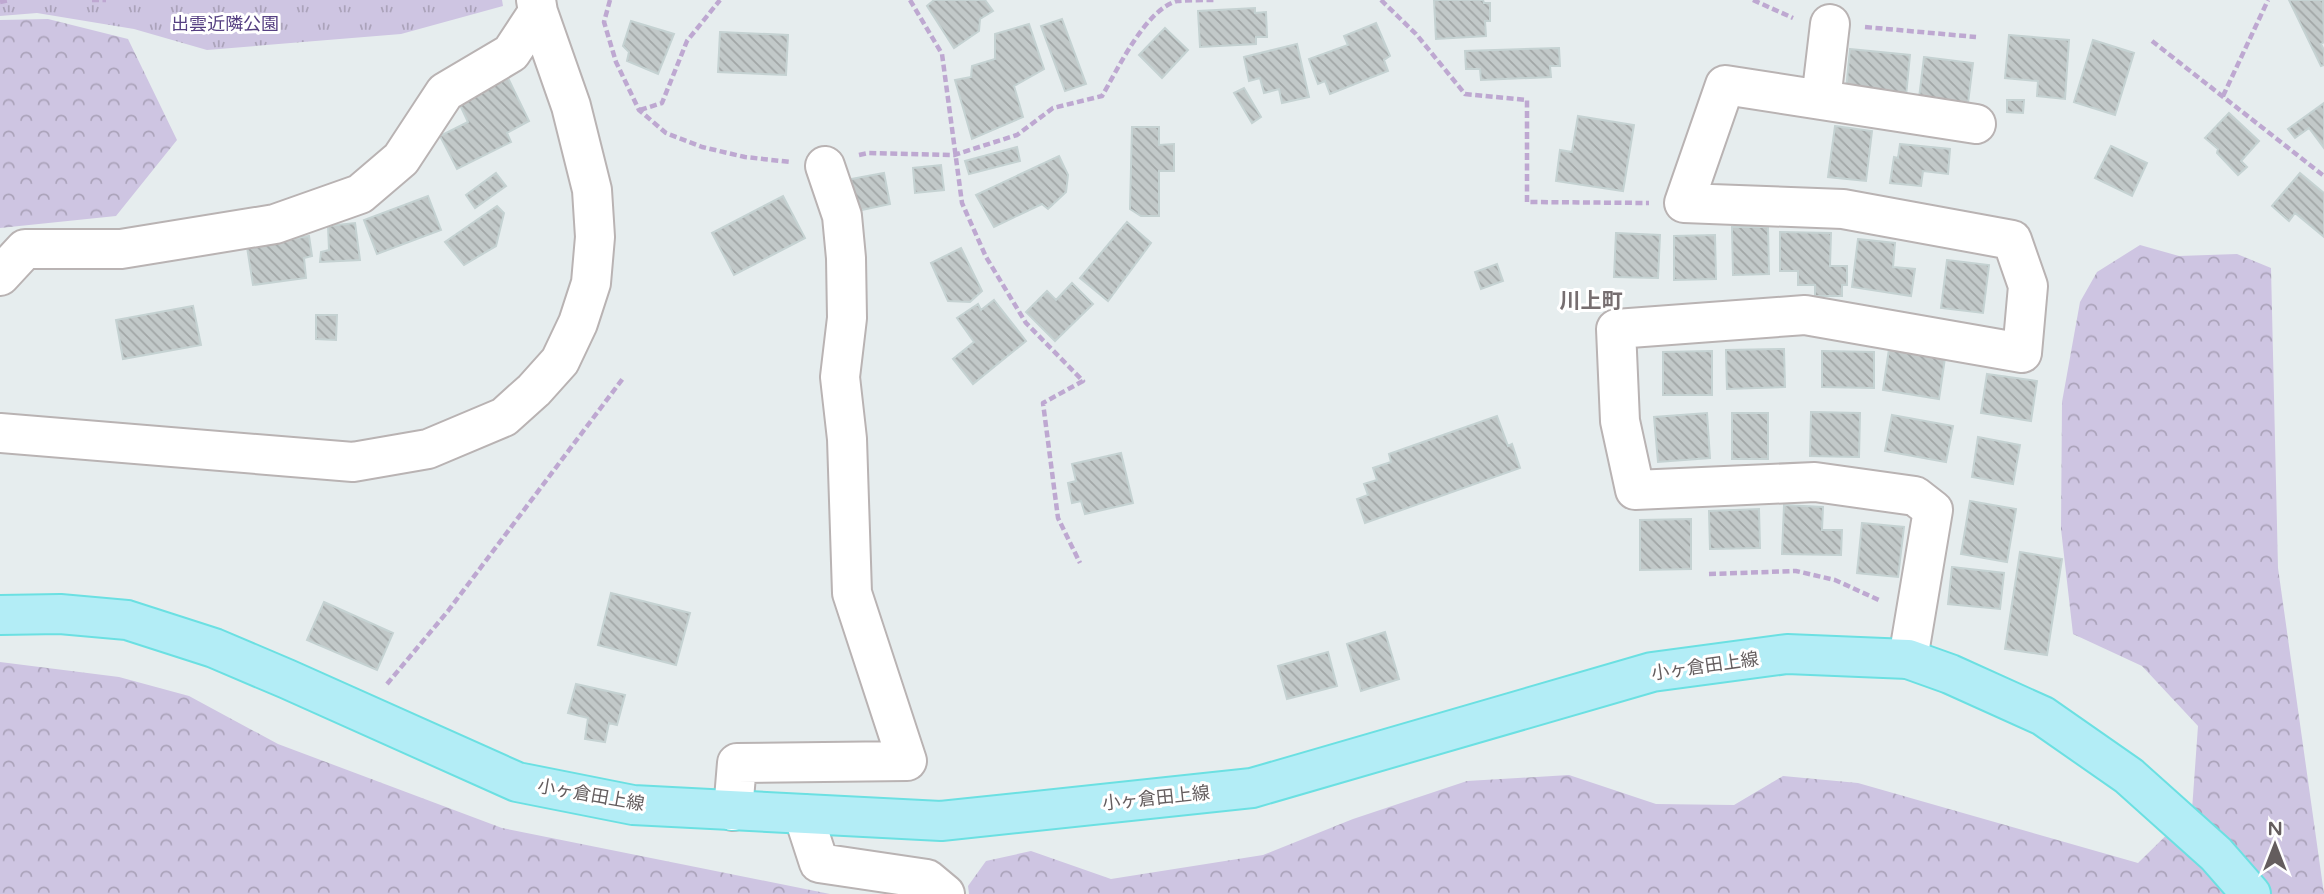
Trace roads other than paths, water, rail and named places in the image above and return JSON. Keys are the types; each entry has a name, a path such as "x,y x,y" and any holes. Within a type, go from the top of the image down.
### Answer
{"main road":[{"name":"小ヶ倉田上線","path":"0,615 60,614 127,620 214,648 517,782 633,805 941,821 1252,788 1652,672 1787,654 1908,659 1950,674 2043,716 2129,776 2216,854 2251,894"}],"street":[{"path":"0,276 25,249 121,249 160,243 275,224 360,194 401,159 445,92 511,53 537,6"},
{"path":"0,433 353,462 428,449 504,417 561,361 578,323 591,283 594,249 592,190 570,106 537,6"},
{"path":"1821,100 1830,23"},
{"path":"1908,659 1933,510 1915,496 1815,482 1635,490 1620,421 1616,329 1805,315 2022,353 2028,286 2012,240 1843,209 1684,203 1725,85 1976,124"},
{"path":"733,811 737,763 907,761 852,593 847,439 840,377 847,318 846,258 842,216 825,166"},
{"path":"803,814 819,863 927,879 945,894"}],"district":[{"name":"川上町","path":"1591,301"}],"park label":[{"name":"出雲近隣公園","path":"225,24"}]}
